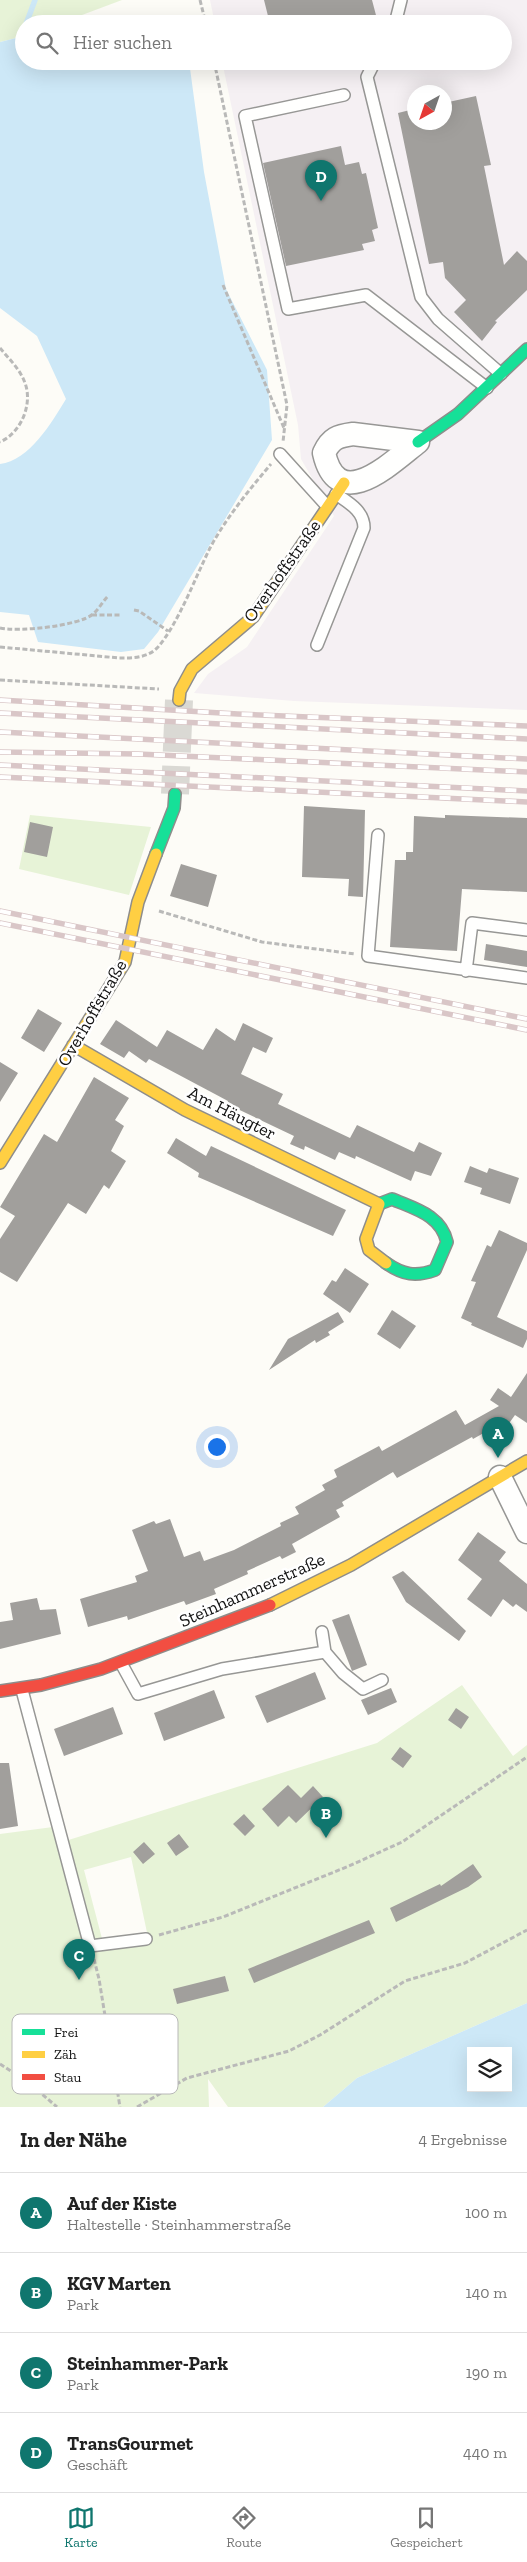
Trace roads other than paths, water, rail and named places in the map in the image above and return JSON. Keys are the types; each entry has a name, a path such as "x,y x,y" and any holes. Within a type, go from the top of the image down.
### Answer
{"street":[{"path":"418,442 353,434 336,437 324,453 330,472 340,488 362,482 458,414 527,349"},
{"name":"Overhoffstraße","path":"179,695 192,669 253,617 340,488"},
{"name":"Overhoffstraße","path":"0,1163 125,962 138,902 174,808 175,794"},
{"name":"Am Häugter","path":"74,1045 132,1082 249,1142 379,1204 392,1199 434,1218 444,1229 447,1243 435,1270 421,1277 407,1276 369,1250 366,1238 379,1204"},
{"name":"Steinhammerstraße","path":"0,1691 22,1690 64,1681 121,1663 244,1617 291,1596 343,1568 527,1461"},
{"path":"500,1476 527,1532"}],"lane":[{"path":"397,15 400,0"},
{"path":"370,70 367,77 421,297 438,319 501,374"},
{"path":"344,95 245,116 288,309 366,295 486,388"},
{"path":"280,454 327,506"},
{"path":"317,645 364,528 364,519 340,488"},
{"path":"378,835 368,956 416,961 466,971 527,978"},
{"path":"466,971 472,923 527,930"},
{"path":"322,1632 324,1652 343,1673 363,1689 382,1680"},
{"path":"121,1663 138,1694 222,1669 324,1652"},
{"path":"22,1690 90,1946 149,1938"}],"water":[{"path":"15,38 15,70 190,70 204,172 226,289 267,370 272,440 158,632 144,649 121,652 38,642 29,615 0,612 0,464 21,456 30,448 47,429 66,399 37,336 0,308 0,42"},
{"path":"527,2003 527,2107 323,2107 357,2078"}],"waterway":[{"path":"29,15 35,0"}],"tunnel":[{"path":"175,794 179,700"}],"railway":[{"path":"0,700 238,714 527,726"},
{"path":"0,713 527,739"},
{"path":"0,732 527,759"},
{"path":"0,752 138,754 527,772"},
{"path":"0,765 527,791"},
{"path":"0,777 527,802"},
{"path":"0,911 527,1019"},
{"path":"0,923 527,1030"}],"place":[{"name":"TransGourmet","path":"321,201"},
{"name":"Auf der Kiste","path":"498,1458"},
{"name":"KGV Marten","path":"326,1838"},
{"name":"Steinhammer-Park","path":"79,1980"}]}
